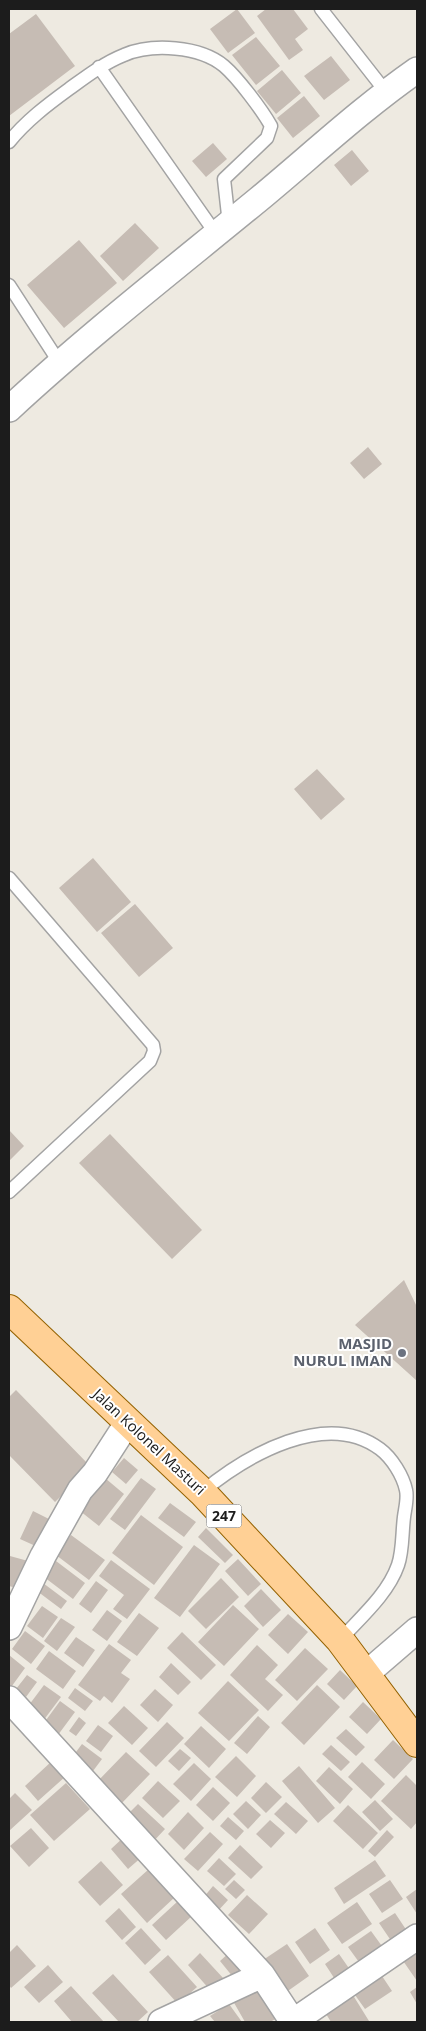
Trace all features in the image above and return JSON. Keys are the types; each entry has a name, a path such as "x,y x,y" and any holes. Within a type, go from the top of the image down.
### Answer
{"main road":[{"name":"Jalan Kolonel Masturi","path":"9,1309 202,1492 340,1640 417,1743"}],"street":[{"path":"9,409 59,362 223,229 386,92 417,70"},
{"path":"9,1627 43,1556 80,1490 95,1473 128,1422"},
{"path":"366,1674 417,1630"},
{"path":"9,1699 262,1975 289,2017 294,2020 364,1975 417,1937"},
{"path":"161,2022 262,1975"}],"lane":[{"path":"321,9 386,92"},
{"path":"9,142 21,127 99,67 126,54 141,50 169,48 209,57 224,66 264,116 271,130 267,138 224,179 223,229"},
{"path":"99,67 223,229"},
{"path":"9,285 59,362"},
{"path":"9,878 153,1045 154,1051 150,1061 9,1192"},
{"path":"202,1492 226,1472 283,1444 317,1434 355,1436 372,1443 386,1453 398,1471 407,1491 399,1565 384,1590 340,1640"}],"building":[{"path":"237,9 255,33 228,53 210,29"},
{"path":"266,9 293,9 308,29 295,39 303,50 289,60 257,16"},
{"path":"36,14 75,66 9,116 9,34"},
{"path":"256,37 280,66 256,85 232,55"},
{"path":"331,56 350,80 324,100 304,76"},
{"path":"282,70 301,93 276,114 257,91"},
{"path":"304,96 320,116 293,138 277,118"},
{"path":"213,143 227,159 206,177 192,161"},
{"path":"352,150 369,171 351,186 334,165"},
{"path":"135,223 159,248 123,281 100,256"},
{"path":"79,240 117,283 64,328 27,285"},
{"path":"368,447 382,464 364,479 350,463"},
{"path":"317,769 345,799 321,820 294,789"},
{"path":"93,858 131,902 97,932 59,888"},
{"path":"135,904 173,948 139,977 101,933"},
{"path":"9,1130 24,1146 9,1161"},
{"path":"110,1134 202,1230 172,1259 79,1163"},
{"name":"MASJID NURUL IMAN","path":"404,1280 417,1307 417,1381 355,1325"},
{"path":"16,1390 91,1467 55,1502 9,1455 9,1397"},
{"path":"124,1458 138,1470 126,1484 112,1472"},
{"path":"105,1478 124,1494 99,1526 80,1511"},
{"path":"141,1478 156,1489 125,1530 110,1519"},
{"path":"170,1503 196,1522 184,1537 158,1518"},
{"path":"33,1511 53,1521 40,1548 20,1539"},
{"path":"141,1515 183,1547 154,1585 112,1553"},
{"path":"206,1528 233,1555 225,1563 198,1537"},
{"path":"71,1535 105,1560 89,1580 56,1555"},
{"path":"194,1545 220,1564 180,1617 154,1598"},
{"path":"10,1556 28,1561 20,1589 9,1586"},
{"path":"238,1559 261,1584 248,1596 225,1571"},
{"path":"111,1560 150,1589 127,1619 113,1609 124,1595 99,1576"},
{"path":"56,1561 85,1583 73,1599 44,1577"},
{"path":"221,1578 239,1597 206,1629 188,1611"},
{"path":"96,1581 108,1590 91,1613 79,1604"},
{"path":"43,1583 67,1601 61,1609 37,1591"},
{"path":"261,1589 281,1610 263,1627 244,1606"},
{"path":"233,1605 259,1629 224,1666 198,1642"},
{"path":"42,1606 58,1617 43,1638 27,1626"},
{"path":"107,1610 122,1621 107,1641 92,1630"},
{"path":"139,1613 159,1628 137,1656 117,1642"},
{"path":"288,1614 308,1632 288,1654 268,1635"},
{"path":"61,1618 75,1627 57,1651 44,1641"},
{"path":"25,1631 45,1646 31,1664 12,1649"},
{"path":"182,1632 216,1665 201,1680 167,1648"},
{"path":"76,1637 95,1650 83,1667 64,1653"},
{"path":"109,1644 131,1660 121,1673 130,1679 112,1703 104,1696 100,1701 78,1685"},
{"path":"257,1645 278,1665 265,1679 283,1695 268,1711 230,1675"},
{"path":"305,1648 328,1669 297,1701 275,1680"},
{"path":"49,1651 76,1671 63,1689 36,1669"},
{"path":"9,1655 25,1668 9,1690"},
{"path":"171,1663 191,1682 178,1695 159,1677"},
{"path":"340,1670 357,1686 344,1700 327,1684"},
{"path":"27,1675 37,1682 26,1697 16,1689"},
{"path":"228,1681 259,1710 229,1741 198,1713"},
{"path":"44,1685 61,1697 43,1721 26,1709"},
{"path":"317,1685 340,1707 304,1745 281,1723"},
{"path":"75,1688 93,1701 85,1711 68,1698"},
{"path":"155,1689 173,1705 158,1722 140,1705"},
{"path":"60,1701 75,1712 55,1739 41,1727"},
{"path":"363,1702 381,1719 367,1734 349,1717"},
{"path":"124,1706 148,1728 132,1745 108,1723"},
{"path":"258,1716 270,1727 247,1754 234,1743"},
{"path":"79,1717 86,1723 76,1736 69,1731"},
{"path":"167,1722 184,1738 156,1767 139,1751"},
{"path":"98,1725 113,1736 101,1752 86,1741"},
{"path":"201,1726 226,1749 209,1768 184,1744"},
{"path":"346,1729 365,1747 356,1756 336,1738"},
{"path":"393,1740 413,1759 394,1779 374,1760"},
{"path":"82,1744 102,1759 90,1775 70,1760"},
{"path":"331,1745 350,1762 341,1771 322,1754"},
{"path":"180,1749 191,1758 179,1771 168,1761"},
{"path":"126,1752 150,1774 120,1805 96,1783"},
{"path":"236,1756 256,1776 237,1797 215,1777"},
{"path":"52,1761 66,1776 38,1801 25,1786"},
{"path":"362,1762 385,1784 371,1799 348,1777"},
{"path":"194,1763 211,1779 191,1801 173,1784"},
{"path":"299,1766 335,1808 318,1823 282,1781"},
{"path":"329,1767 353,1789 340,1804 316,1781"},
{"path":"406,1775 417,1786 417,1822 411,1829 381,1801"},
{"path":"158,1781 180,1801 163,1818 142,1798"},
{"path":"266,1782 282,1797 266,1813 251,1798"},
{"path":"66,1783 90,1809 54,1841 30,1815"},
{"path":"213,1787 230,1803 213,1821 196,1805"},
{"path":"15,1793 32,1810 9,1831 9,1799"},
{"path":"375,1800 393,1819 380,1831 362,1812"},
{"path":"246,1801 261,1815 248,1829 233,1814"},
{"path":"286,1802 308,1821 296,1834 274,1814"},
{"path":"138,1804 165,1829 151,1844 123,1819"},
{"path":"348,1805 378,1833 363,1849 333,1821"},
{"path":"188,1812 204,1828 184,1850 168,1834"},
{"path":"228,1817 244,1831 236,1840 220,1826"},
{"path":"270,1820 285,1833 271,1848 256,1834"},
{"path":"31,1828 49,1848 29,1867 10,1846"},
{"path":"387,1830 394,1837 375,1857 368,1851"},
{"path":"210,1832 223,1844 198,1871 184,1859"},
{"path":"125,1836 143,1856 128,1869 111,1849"},
{"path":"240,1845 263,1867 251,1879 228,1858"},
{"path":"219,1858 236,1874 224,1886 207,1871"},
{"path":"375,1860 386,1876 344,1904 334,1888"},
{"path":"101,1861 123,1885 100,1906 78,1882"},
{"path":"149,1869 175,1897 147,1923 121,1894"},
{"path":"234,1880 245,1890 236,1899 225,1889"},
{"path":"390,1880 403,1899 382,1913 369,1894"},
{"path":"213,1886 228,1900 217,1912 203,1898"},
{"path":"417,1889 417,1914 406,1897"},
{"path":"247,1895 268,1914 249,1934 228,1915"},
{"path":"178,1901 192,1916 166,1940 152,1925"},
{"path":"357,1902 372,1924 342,1944 327,1923"},
{"path":"119,1908 136,1927 122,1940 105,1921"},
{"path":"395,1913 411,1937 396,1948 379,1923"},
{"path":"141,1928 161,1950 145,1965 125,1943"},
{"path":"315,1928 330,1950 310,1964 295,1942"},
{"path":"371,1931 387,1953 364,1969 348,1947"},
{"path":"287,1944 309,1976 285,1993 263,1960"},
{"path":"417,1944 417,1981 399,1955"},
{"path":"17,1945 36,1966 11,1988 9,1985 9,1953"},
{"path":"230,1952 244,1967 233,1977 220,1961"},
{"path":"200,1953 224,1979 211,1991 188,1965"},
{"path":"339,1954 353,1974 338,1984 325,1964"},
{"path":"168,1955 197,1987 178,2004 149,1972"},
{"path":"48,1965 63,1982 39,2003 24,1987"},
{"path":"378,1970 392,1991 365,2009 350,1988"},
{"path":"113,1974 148,2012 137,2022 119,2022 92,1993"},
{"path":"265,1983 283,2015 270,2022 245,2022 233,2001"},
{"path":"71,1986 104,2022 72,2022 54,2001"},
{"path":"417,1987 417,2004 410,1992"},
{"path":"351,1992 369,2021 331,2022 323,2009"},
{"path":"229,2004 242,2022 215,2022 210,2016"}],"place":[{"name":"MASJID NURUL IMAN","path":"402,1353"}]}
